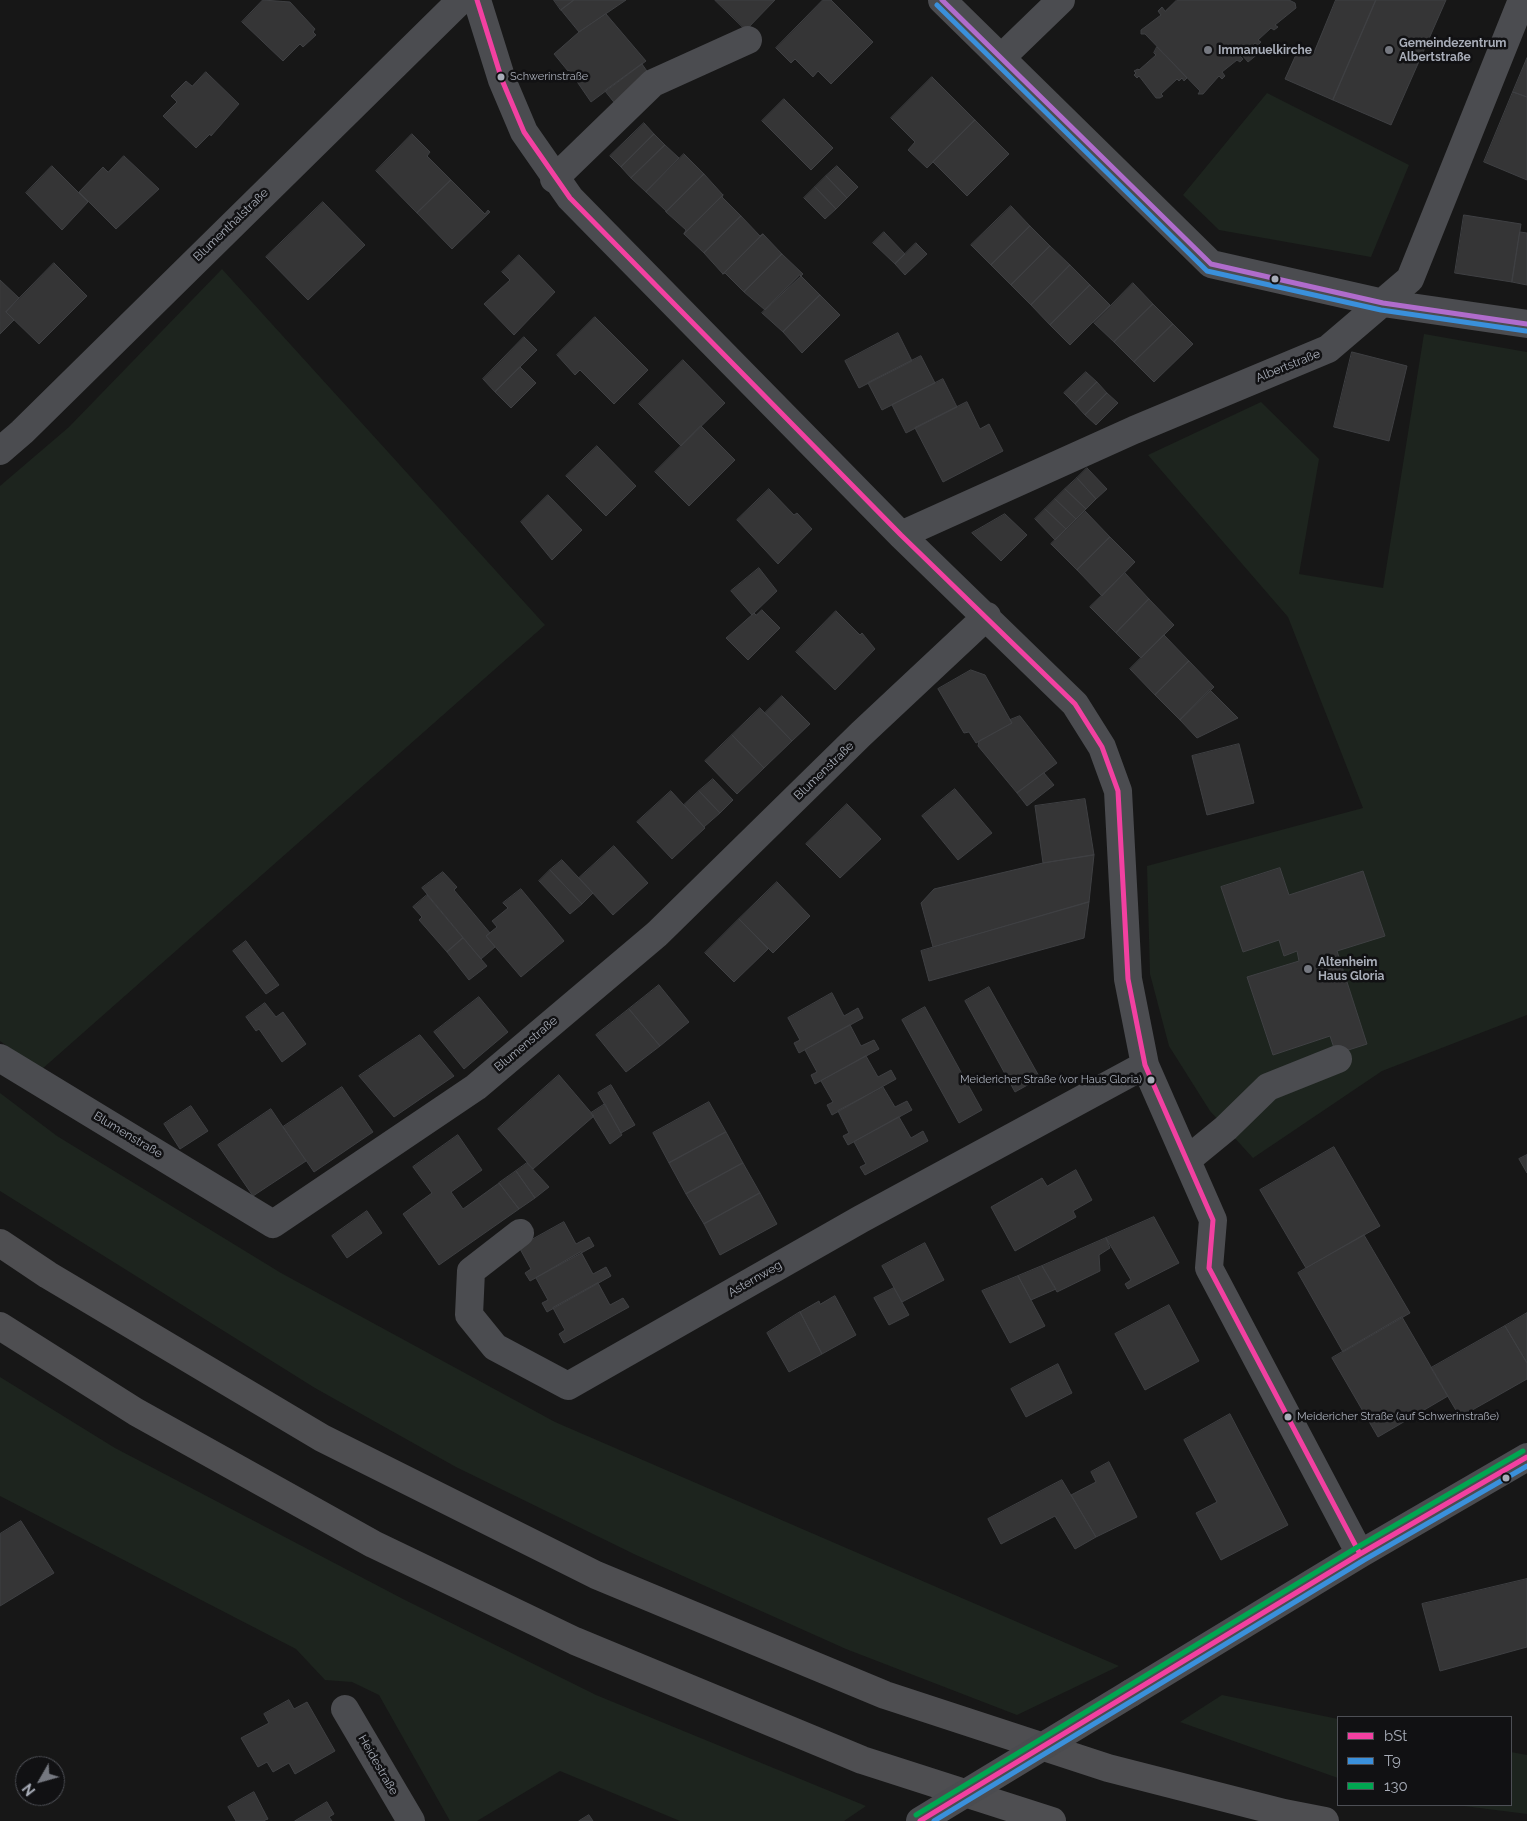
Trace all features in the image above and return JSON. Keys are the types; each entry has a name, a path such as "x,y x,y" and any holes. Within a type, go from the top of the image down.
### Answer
{"highway":[{"path":"0,1243 48,1275 322,1438 596,1575 885,1695 1108,1768 1284,1813 1325,1821"},
{"path":"0,1326 136,1412 373,1544 575,1641 862,1760 1052,1821"}],"street":[{"name":"Blumenthalstraße","path":"0,450 22,432 461,0"},
{"path":"476,0 502,80 524,132 554,179 570,198 901,535 987,616 1075,704 1102,747 1118,791 1128,978 1145,1065 1213,1220 1209,1268 1360,1554"},
{"path":"942,0 1211,264 1383,303 1527,324"},
{"path":"1001,58 1061,0"},
{"name":"Albertstraße","path":"901,535 1134,430 1328,349 1383,303 1410,279 1522,0"},
{"path":"554,179 654,83 748,40"},
{"name":"Blumenstraße","path":"0,1058 273,1224 476,1086 657,934 861,734 987,616"},
{"path":"1187,1160 1226,1128 1268,1087 1338,1059"},
{"name":"Asternweg","path":"520,1233 471,1271 469,1315 495,1347 568,1386 860,1219 1145,1065"},
{"path":"920,1821 1360,1554 1527,1457"},
{"name":"Heidestraße","path":"345,1709 411,1821"}],"shaded area":[{"path":"1267,93 1409,165 1371,257 1219,230 1183,195"},
{"path":"222,269 545,625 41,1070 0,1041 0,486 69,427"},
{"path":"1424,334 1527,352 1527,1015 1382,1071 1253,1158 1210,1111 1169,1046 1150,974 1147,866 1363,808 1288,617 1148,455 1261,402 1319,459 1299,574 1383,588"},
{"path":"0,1093 57,1136 281,1273 555,1422 1119,1666 1017,1715 846,1649 636,1555 456,1467 315,1388 0,1191"},
{"path":"0,1377 115,1448 403,1599 596,1695 866,1806 844,1821 680,1821 560,1771 477,1821 450,1821 379,1695 352,1682 325,1680 296,1649 0,1496"},
{"path":"1222,1695 1337,1719 1337,1778 1180,1722"},
{"path":"1512,1752 1527,1755 1527,1814 1464,1806 1512,1806"}],"building":[{"path":"263,0 290,2 315,29 313,32 316,35 303,47 300,44 283,61 242,22"},
{"path":"554,0 574,0 561,10"},
{"path":"574,0 626,0 579,32 561,10"},
{"path":"715,0 775,0 746,30"},
{"path":"823,0 831,0 873,42 831,84 818,71 813,77 795,59 791,63 776,48"},
{"name":"Immanuelkirche","path":"1177,0 1289,0 1295,3 1296,8 1275,25 1278,27 1274,30 1271,28 1258,40 1261,42 1258,45 1255,43 1253,45 1259,53 1248,62 1242,55 1240,56 1243,59 1240,62 1237,60 1222,72 1225,76 1222,79 1219,76 1203,94 1198,94 1200,91 1145,34 1141,34 1141,30 1161,15 1158,11 1162,7 1165,11"},
{"path":"1336,0 1376,0 1333,100 1285,79 1299,48 1313,54"},
{"name":"Gemeindezentrum Albertstraße","path":"1376,0 1446,0 1391,125 1333,100"},
{"path":"606,14 646,61 591,102 569,70 554,54 579,32"},
{"path":"1157,47 1187,78 1184,81 1182,78 1179,81 1177,79 1161,94 1163,96 1160,98 1156,98 1139,76 1137,78 1134,75 1136,73 1134,71 1139,70 1156,55 1154,53"},
{"path":"1527,58 1527,97 1513,92"},
{"path":"642,64 651,77 617,106 605,91"},
{"path":"206,72 239,104 211,136 210,134 196,148 163,116 177,102 171,96 186,81 192,86"},
{"path":"932,77 975,120 927,168 908,150 915,142 891,118"},
{"path":"1513,92 1527,97 1527,180 1484,162"},
{"path":"784,99 833,148 811,170 762,121"},
{"path":"975,120 1009,154 967,196 933,162"},
{"path":"644,123 654,134 621,167 610,156"},
{"path":"412,134 430,152 427,156 451,180 417,213 376,171"},
{"path":"654,134 665,145 631,178 621,167"},
{"path":"665,145 679,158 646,192 631,178"},
{"path":"684,154 704,174 666,212 646,192"},
{"path":"124,156 159,189 116,229 79,192 103,167 108,172"},
{"path":"52,166 88,202 62,230 26,193"},
{"path":"837,166 858,187 847,198 826,176"},
{"path":"704,174 723,195 684,234 686,230 666,212"},
{"path":"826,176 847,198 836,209 815,187"},
{"path":"451,180 485,214 488,210 490,212 452,249 417,213"},
{"path":"815,187 836,209 825,219 804,198"},
{"path":"723,195 722,197 741,216 704,253 684,234"},
{"path":"323,202 365,245 308,300 266,257"},
{"path":"1011,206 1030,226 991,265 971,245"},
{"path":"1464,215 1521,224 1512,282 1455,273"},
{"path":"741,216 760,236 763,234 723,274 704,253"},
{"path":"1030,226 1050,246 1011,285 991,265"},
{"path":"884,232 905,254 895,264 873,243"},
{"path":"1520,232 1527,233 1527,285 1512,282"},
{"path":"763,234 782,254 744,292 725,273 723,274"},
{"path":"916,243 927,254 905,275 895,264"},
{"path":"1050,246 1070,265 1031,305 1011,285"},
{"path":"782,254 803,274 765,310 744,292"},
{"path":"519,255 555,292 514,335 484,304 510,280 502,272"},
{"path":"54,263 87,296 39,344 6,312"},
{"path":"1070,265 1090,285 1050,325 1031,305"},
{"path":"800,275 820,295 783,332 762,313"},
{"path":"0,280 19,298 6,312 14,320 0,334"},
{"path":"1133,283 1153,304 1114,342 1094,323"},
{"path":"1090,285 1110,305 1070,345 1050,325"},
{"path":"820,295 840,315 802,353 783,332"},
{"path":"1153,304 1173,324 1134,362 1114,342"},
{"path":"595,317 648,370 614,404 580,370 575,375 557,355"},
{"path":"1173,324 1193,344 1154,382 1134,362"},
{"path":"898,333 912,361 859,388 845,361"},
{"path":"524,337 537,350 495,392 483,379"},
{"path":"1352,352 1407,366 1389,441 1334,427"},
{"path":"921,356 935,383 882,410 868,383"},
{"path":"683,360 725,403 681,446 639,404"},
{"path":"520,367 536,383 511,408 495,392"},
{"path":"1086,372 1097,382 1075,404 1064,393"},
{"path":"943,379 957,407 906,433 892,405"},
{"path":"1097,382 1107,393 1085,415 1075,404"},
{"path":"1107,393 1118,403 1096,425 1085,415"},
{"path":"967,402 980,429 989,424 1003,451 943,482 915,428"},
{"path":"701,426 735,460 689,506 655,472"},
{"path":"597,446 636,486 606,516 566,476"},
{"path":"1087,468 1107,489 1096,499 1077,478"},
{"path":"1077,478 1096,499 1086,509 1065,489"},
{"path":"769,489 794,515 797,513 812,529 778,564 737,520"},
{"path":"1065,489 1086,509 1076,519 1055,499"},
{"path":"548,495 582,530 552,560 521,522"},
{"path":"1055,499 1076,519 1066,529 1045,509"},
{"path":"1045,509 1066,529 1055,540 1035,519"},
{"path":"1085,511 1110,537 1077,570 1051,544"},
{"path":"1005,514 1027,535 1001,561 972,533"},
{"path":"1110,537 1135,562 1102,596 1077,570"},
{"path":"759,568 777,591 752,615 731,591"},
{"path":"1125,573 1149,599 1116,633 1090,607"},
{"path":"1149,599 1174,625 1141,658 1116,633"},
{"path":"762,610 780,628 748,660 726,638 754,613 756,615"},
{"path":"836,611 860,635 862,633 875,649 835,690 796,652"},
{"path":"1164,635 1189,661 1155,695 1130,669"},
{"path":"1189,661 1214,687 1180,720 1155,695"},
{"path":"971,670 985,675 1012,723 976,743 969,732 964,733 938,689"},
{"path":"1210,690 1238,718 1197,738 1180,720"},
{"path":"782,696 810,724 792,741 765,713"},
{"path":"760,708 792,741 764,768 732,735"},
{"path":"1020,716 1057,763 1017,793 978,746 979,741 1012,723 1010,720"},
{"path":"732,735 764,768 737,794 705,761"},
{"path":"1239,744 1254,803 1207,815 1192,756"},
{"path":"1044,773 1054,785 1027,806 1017,793"},
{"path":"713,779 733,800 720,813 699,791"},
{"path":"955,789 992,833 958,860 922,816"},
{"path":"671,791 705,828 672,859 637,822"},
{"path":"699,791 720,813 704,827 684,805"},
{"path":"1085,799 1094,855 1043,863 1035,806"},
{"path":"847,804 881,839 840,878 806,844"},
{"path":"614,846 648,883 613,915 579,878"},
{"path":"1094,855 1089,902 933,947 921,903 934,889 1043,863"},
{"path":"562,860 593,893 582,904 550,870"},
{"name":"Altenheim Haus Gloria","path":"1280,868 1289,895 1363,871 1385,936 1337,951 1367,1044 1336,1054 1330,1036 1273,1055 1247,977 1299,961 1297,951 1284,956 1279,940 1243,952 1221,887"},
{"path":"550,870 582,904 570,914 539,881"},
{"path":"443,872 457,887 454,890 490,933 486,936 495,947 481,959 422,888"},
{"path":"777,882 810,916 773,953 739,919"},
{"path":"521,889 564,941 521,977 486,936 497,927 492,921 508,908 503,903"},
{"path":"427,895 463,938 447,952 419,920 422,917 413,907"},
{"path":"1089,902 1084,938 929,981 921,951"},
{"path":"739,919 768,949 734,982 705,953"},
{"path":"463,938 487,966 469,980 447,952"},
{"path":"246,941 279,985 266,994 233,951"},
{"path":"659,985 689,1022 660,1046 629,1009"},
{"path":"989,987 1040,1078 1015,1092 965,1001"},
{"path":"832,993 844,1016 858,1008 863,1018 799,1053 794,1043 800,1040 788,1018"},
{"path":"479,997 508,1032 464,1069 434,1032"},
{"path":"265,1003 276,1017 283,1012 306,1044 282,1062 259,1029 256,1031 246,1017"},
{"path":"925,1007 982,1110 959,1123 902,1020"},
{"path":"629,1009 660,1046 626,1072 596,1035"},
{"path":"850,1025 861,1046 874,1040 879,1049 815,1084 811,1075 817,1072 805,1050"},
{"path":"420,1035 454,1076 394,1117 359,1076"},
{"path":"866,1056 878,1077 891,1070 896,1079 832,1115 827,1105 833,1102 821,1081"},
{"path":"559,1075 594,1116 533,1169 498,1129"},
{"path":"611,1085 635,1125 621,1133 598,1093"},
{"path":"342,1087 373,1132 314,1172 283,1127"},
{"path":"883,1087 895,1107 907,1101 912,1110 848,1145 843,1136 849,1133 838,1111"},
{"path":"709,1102 726,1132 669,1163 653,1133"},
{"path":"605,1104 622,1135 610,1144 591,1113"},
{"path":"191,1106 208,1131 180,1149 164,1124"},
{"path":"271,1109 306,1161 253,1196 218,1145"},
{"path":"899,1117 911,1138 923,1131 928,1141 865,1175 860,1167 866,1164 854,1142"},
{"path":"726,1132 743,1163 686,1194 669,1163"},
{"path":"458,1135 482,1170 451,1192 463,1209 499,1183 519,1209 439,1265 403,1214 432,1193 413,1167"},
{"path":"1334,1147 1380,1226 1306,1268 1260,1190"},
{"path":"1527,1155 1527,1173 1519,1159"},
{"path":"527,1163 549,1187 535,1198 516,1171"},
{"path":"743,1163 760,1193 704,1224 686,1194"},
{"path":"1076,1170 1092,1200 1073,1211 1076,1217 1015,1251 991,1207 1042,1178 1047,1186"},
{"path":"516,1171 535,1198 519,1209 499,1183"},
{"path":"760,1193 777,1224 720,1255 704,1224"},
{"path":"367,1211 382,1233 347,1258 332,1236"},
{"path":"1154,1217 1179,1263 1128,1289 1125,1284 1131,1280 1106,1238"},
{"path":"564,1222 576,1244 589,1237 594,1246 530,1281 525,1273 531,1269 519,1247"},
{"path":"1364,1235 1410,1313 1343,1352 1298,1273"},
{"path":"1106,1238 1110,1248 1099,1255 1100,1271 1057,1292 1042,1266"},
{"path":"925,1243 944,1280 902,1302 882,1266"},
{"path":"581,1252 593,1274 606,1267 611,1276 547,1312 542,1303 548,1300 536,1278"},
{"path":"1042,1266 1056,1289 1031,1300 1018,1276"},
{"path":"1018,1276 1045,1326 1010,1343 982,1291"},
{"path":"598,1283 610,1305 623,1298 629,1307 564,1343 559,1334 565,1330 553,1308"},
{"path":"894,1288 909,1315 889,1325 874,1298"},
{"path":"835,1296 856,1335 822,1354 800,1312 819,1301 820,1304"},
{"path":"1169,1305 1199,1361 1145,1390 1115,1334"},
{"path":"800,1312 822,1354 789,1372 767,1333"},
{"path":"1527,1313 1527,1363 1505,1326"},
{"path":"1402,1317 1448,1396 1378,1437 1332,1358"},
{"path":"1505,1326 1527,1363 1527,1379 1460,1417 1431,1368"},
{"path":"1058,1364 1072,1393 1026,1417 1011,1389"},
{"path":"1230,1414 1288,1525 1221,1560 1196,1513 1217,1502 1184,1440"},
{"path":"1109,1462 1137,1517 1096,1537 1071,1495 1096,1482 1091,1472"},
{"path":"1062,1480 1096,1537 1075,1549 1055,1516 1001,1544 988,1519"},
{"path":"21,1521 54,1573 0,1606 0,1534"},
{"path":"1527,1579 1527,1647 1440,1671 1422,1604"},
{"path":"289,1700 294,1709 307,1702 335,1751 295,1774 289,1763 273,1772 267,1762 258,1767 241,1738 269,1723 264,1714"},
{"path":"254,1792 268,1819 263,1821 236,1821 228,1807"},
{"path":"327,1802 334,1814 329,1817 332,1821 295,1821"},
{"path":"589,1815 593,1821 579,1821"}],"transit line":[{"name":"bSt","path":"477,0 502,80 524,132 570,198 901,535 1075,704 1102,747 1118,791 1128,979 1145,1065 1213,1220 1209,1268 1360,1554"},
{"path":"942,0 1211,264 1383,303 1527,324"},
{"name":"T9","path":"937,5 1207,271 1381,310 1526,331"},
{"name":"130","path":"916,1815 1356,1548 1523,1451"},
{"name":"bSt","path":"920,1821 1360,1554 1527,1457"},
{"name":"T9","path":"934,1821 1364,1560 1527,1466"}],"place":[{"name":"Immanuelkirche","path":"1208,50"},
{"name":"Gemeindezentrum Albertstraße","path":"1389,50"},
{"name":"Schwerinstraße","path":"501,77"},
{"name":"Altenheim Haus Gloria","path":"1308,969"},
{"name":"Meidericher Straße (vor Haus Gloria)","path":"1151,1080"},
{"name":"Meidericher Straße (auf Schwerinstraße)","path":"1288,1417"}]}
